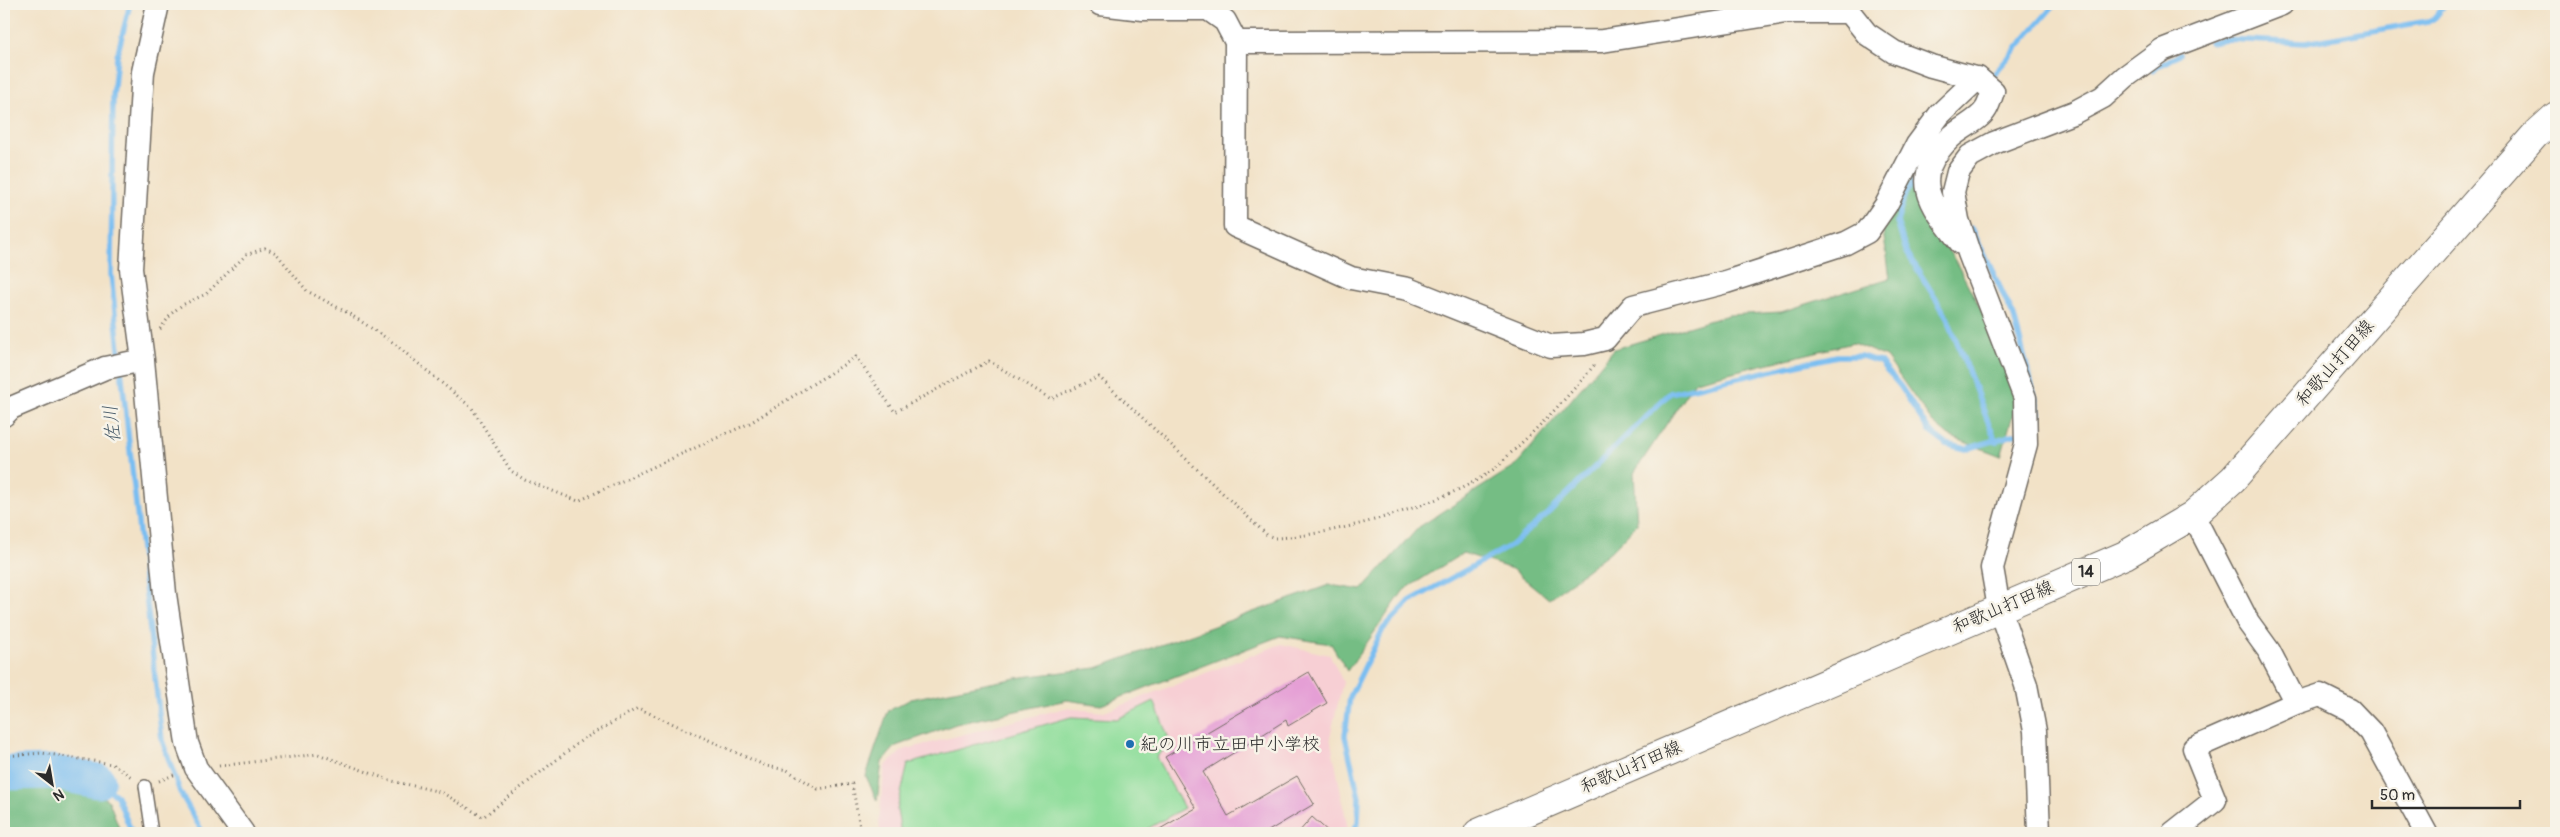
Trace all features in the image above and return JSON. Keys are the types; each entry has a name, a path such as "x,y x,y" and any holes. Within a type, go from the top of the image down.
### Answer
{"main road":[{"name":"和歌山打田線","path":"1478,833 2126,555 2193,515 2233,480 2535,134 2556,116"}],"street":[{"path":"158,4 143,72 131,270 164,594 187,743 188,771 243,833"},
{"path":"1100,4 1208,9 1225,21 1236,42 1235,226 1351,278 1408,289 1550,346 1584,344 1605,338 1633,306 1726,282 1846,243 1867,232 1886,205 1917,145 1940,114 1978,78"},
{"path":"2039,833 2033,721 2026,685 1999,608 1992,568 2026,444 2025,398 1958,220 1953,192 1958,172 1970,156 1994,143 2075,112 2103,97 2125,77 2162,50 2282,4"},
{"path":"1236,42 1602,40 1786,12 1845,8 1867,34 1894,52 1931,66 1978,78 1993,91 1986,110 1950,138 1930,164 1926,182 1933,208 1969,253"},
{"path":"4,415 11,408 140,355"},
{"path":"2193,515 2248,622 2269,651 2296,703"},
{"path":"2173,833 2215,800 2194,748 2296,703 2320,695 2350,710 2371,732 2426,833"}],"lane":[{"path":"145,786 152,833"}],"path":[{"path":"140,355 172,313 182,304 206,294 246,255 265,248 276,253 307,291 348,313 391,341 472,408 511,471 525,480 578,501 750,423 856,357 895,412 989,361 1051,400 1099,377 1267,535 1274,538 1329,530 1380,517 1442,498 1486,475 1573,392 1606,350 1605,338"},
{"path":"4,756 42,753 112,764 145,786 188,771 318,754 392,781 441,792 483,817 582,740 638,708 766,766 787,770 818,789 852,784 862,833"}],"shaded area":[{"name":"紀の川市立田中小学校","path":"1281,644 1330,655 1343,682 1330,737 1348,829 1344,833 880,833 879,820 885,766 903,750 1065,708 1104,712"}],"green space":[{"path":"1913,163 1927,218 1956,262 1991,329 2017,400 2001,456 1949,436 1932,422 1886,357 1853,343 1695,381 1634,473 1637,524 1611,551 1549,599 1512,569 1463,553 1404,590 1347,671 1331,644 1280,636 1101,705 1067,700 956,724 896,746 882,762 877,801 866,776 888,711 911,699 1022,677 1096,668 1329,585 1362,590 1419,527 1516,465 1614,349 1728,315 1781,312 1890,278 1883,231"},
{"path":"1154,701 1171,744 1156,757 1184,808 1140,833 901,833 897,810 908,764 1071,717 1117,719"},
{"path":"4,785 84,785 109,801 121,833 4,833"}],"building":[{"path":"1309,672 1327,703 1288,726 1286,720 1203,772 1228,816 1297,776 1314,804 1265,833 1153,833 1196,808 1165,757"},
{"path":"1312,817 1330,833 1298,833"}],"waterway":[{"name":"佐川","path":"120,360 111,274 113,97 117,56 130,4"},
{"path":"1988,81 2055,4"},
{"path":"2211,42 2225,39 2306,43 2433,20 2446,4"},
{"path":"2153,70 2179,54"},
{"path":"1920,169 1905,194 1897,222 1906,251 1947,317 1996,442"},
{"path":"1972,228 2014,317 2039,413 2033,429"},
{"path":"1352,833 1358,823 1359,797 1345,736 1350,697 1383,629 1410,601 1510,546 1546,515 1670,393 1837,356 1861,356 1880,362 1901,387 1929,431 1946,444 1966,449 2020,433"},
{"name":"佐川","path":"121,369 162,740 180,792 203,833"},
{"path":"4,773 51,772 98,781"},
{"path":"98,781 117,796 132,833"}],"place":[{"name":"紀の川市立田中小学校","path":"1130,744"}]}
